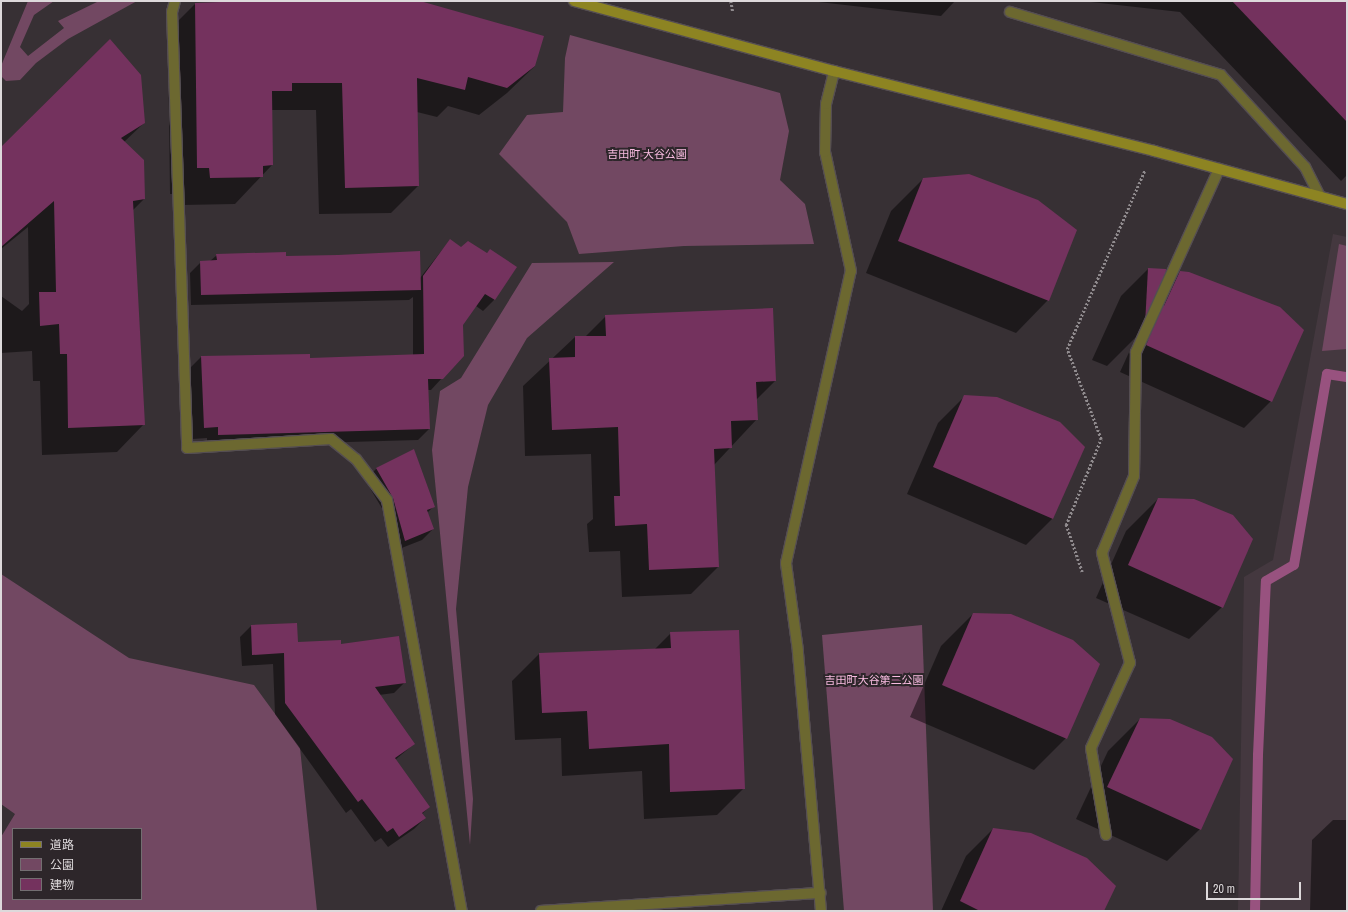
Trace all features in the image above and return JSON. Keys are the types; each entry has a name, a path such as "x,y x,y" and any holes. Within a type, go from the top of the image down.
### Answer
{"street":[{"path":"175,1 172,20 187,448 331,439 356,459 387,500 462,911"},
{"path":"574,1 834,71 1219,168 1347,204"},
{"path":"1010,12 1221,75 1305,167 1320,196"},
{"path":"821,911 798,651 786,563 851,271 825,152 826,104 834,71"},
{"path":"1106,835 1091,748 1130,663 1102,552 1134,476 1136,352 1219,168"},
{"path":"540,911 820,893"}],"path":[{"path":"731,1 733,12"},
{"path":"1084,576 1066,525 1101,439 1067,349 1154,151"}],"shaded area":[{"path":"1333,234 1347,237 1347,911 1238,911 1244,577 1273,560"}],"green space":[{"path":"28,1 54,1 34,15 20,47 28,56 64,28 58,21 99,1 137,1 68,39 36,63 20,80 6,81 1,76 1,66"},
{"name":"吉田町 大谷公園","path":"570,35 780,93 789,131 780,180 805,204 814,244 684,246 579,254 567,222 499,154 527,115 563,112 565,58"},
{"path":"1339,244 1347,246 1347,349 1322,351"},
{"path":"614,262 527,338 488,405 468,487 456,609 473,799 470,845 432,450 440,391 461,378 532,263"},
{"path":"1,574 129,658 254,685 300,748 317,911 1,911 1,837 15,814 1,804"},
{"name":"吉田町大谷第二公園","path":"922,625 933,911 844,911 822,635"}],"building":[{"path":"247,1 420,1 544,36 535,66 507,88 468,77 465,90 417,78 419,186 345,188 342,83 292,83 292,91 272,91 273,165 263,166 263,177 210,178 209,168 197,168 195,3"},
{"path":"1232,1 1347,1 1347,122"},
{"path":"110,39 141,75 145,123 121,138 144,160 145,199 133,201 145,425 68,428 67,354 60,354 59,324 40,326 39,292 56,292 54,201 1,247 1,147"},
{"path":"969,174 1038,200 1077,230 1049,301 898,241 923,178"},
{"path":"450,239 461,247 468,241 487,253 490,249 517,267 495,300 485,294 463,325 464,356 443,379 428,379 430,429 218,435 218,427 204,428 201,356 310,354 310,358 424,354 423,276"},
{"path":"420,251 421,290 201,295 200,261 217,260 216,254 286,252 286,256"},
{"path":"1148,268 1166,269 1162,341 1144,340"},
{"path":"1180,271 1189,272 1280,307 1304,330 1272,402 1146,345"},
{"path":"773,308 776,381 756,382 758,420 731,421 732,448 714,449 719,567 649,570 647,524 615,526 614,496 620,496 618,427 552,430 549,358 575,357 575,336 606,336 605,315"},
{"path":"964,395 997,397 1060,422 1085,447 1053,519 933,467"},
{"path":"414,449 435,507 427,510 434,529 405,541 393,498 376,468"},
{"path":"1158,498 1194,499 1233,515 1253,539 1223,608 1128,565"},
{"path":"973,613 1011,614 1073,640 1100,664 1067,739 942,685"},
{"path":"297,623 298,642 341,640 341,644 399,636 406,683 375,687 415,744 395,758 430,807 422,813 426,818 399,837 393,828 387,832 362,799 358,802 285,703 284,653 252,655 251,625"},
{"path":"739,630 745,789 670,792 669,744 589,749 587,711 542,713 539,653 671,648 670,632"},
{"path":"1140,718 1170,719 1212,737 1233,759 1201,830 1107,787"},
{"path":"993,828 1031,833 1087,858 1116,886 1104,911 980,911 960,901"}],"waterway":[{"path":"1255,911 1258,755 1266,581 1294,565 1327,374 1347,377"}]}
